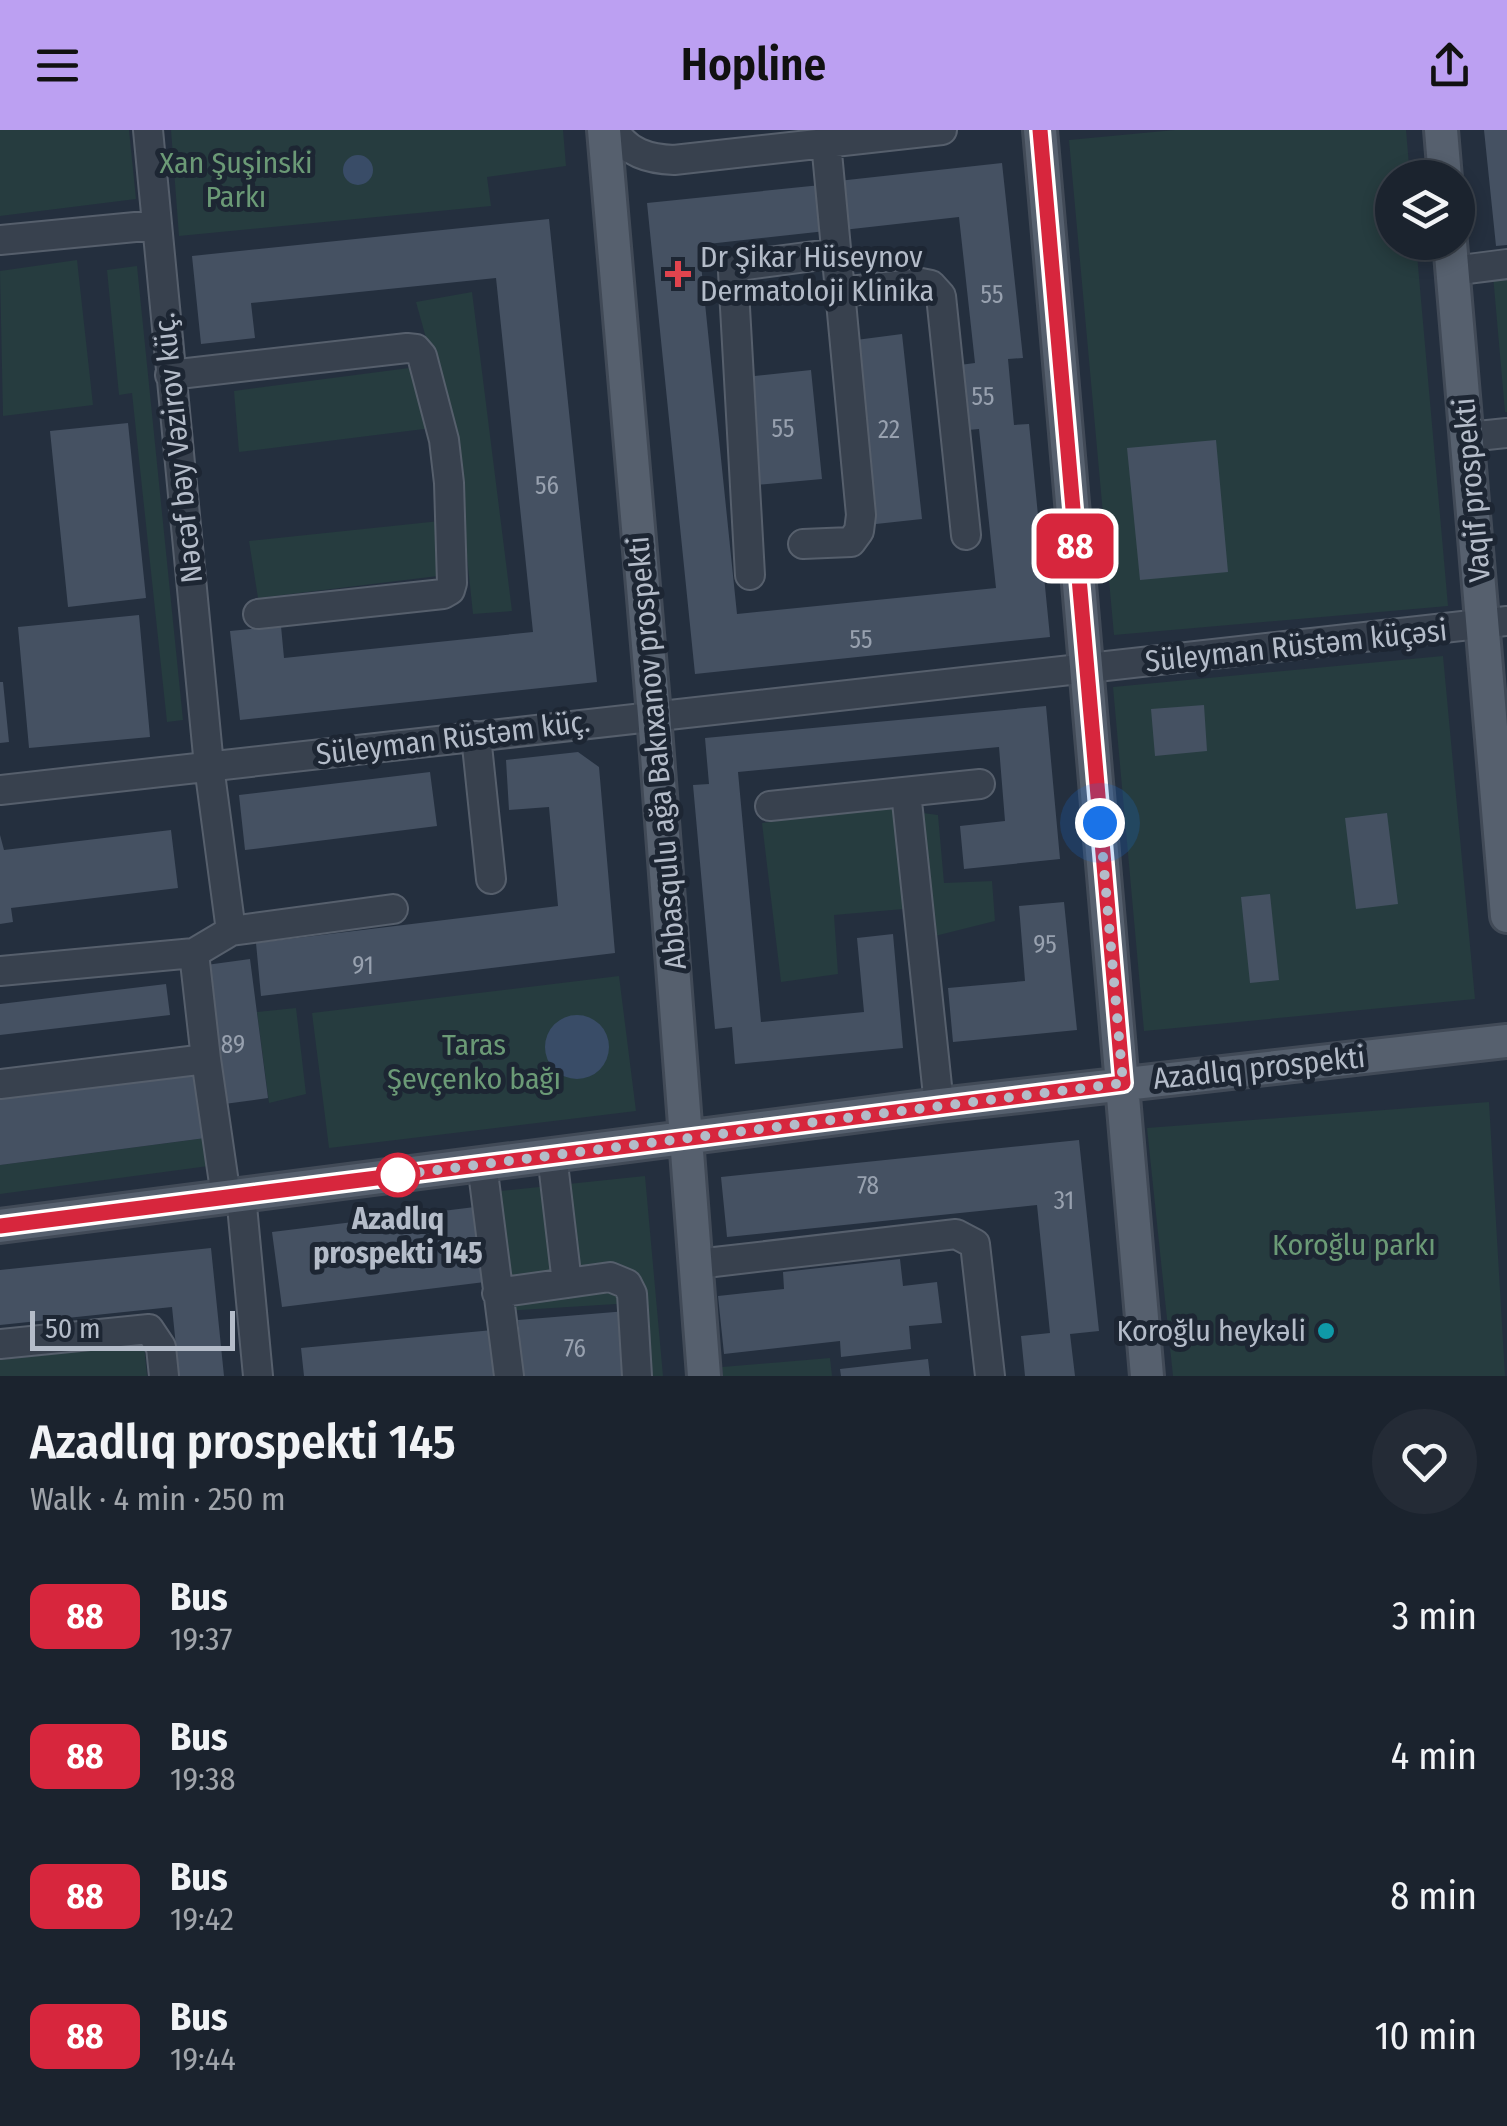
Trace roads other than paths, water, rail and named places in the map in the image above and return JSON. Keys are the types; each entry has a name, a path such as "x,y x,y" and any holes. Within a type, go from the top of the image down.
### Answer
{"main road":[{"name":"Abbasqulu ağa Bakıxanov prospekti","path":"604,130 688,1136 704,1376"},
{"path":"1040,130 1147,1376"},
{"path":"1441,130 1444,160"},
{"name":"Vaqif prospekti","path":"1451,260 1468,437 1495,623 1507,916"},
{"name":"Azadlıq prospekti","path":"0,1226 939,1105 1507,1041"}],"street":[{"name":"Nəcəf bəy Vəzirov küç.","path":"148,130 209,766 231,931"},
{"path":"614,130 635,152 660,160 942,130"},
{"path":"804,544 851,542 860,531 861,491 826,142"},
{"path":"0,240 156,225"},
{"path":"750,575 733,272 738,266 837,253"},
{"path":"1475,260 1507,264"},
{"path":"841,292 921,283 941,296 966,535"},
{"path":"170,375 407,348 416,349 422,356 444,440 449,483 450,590 443,594 258,614"},
{"path":"1468,437 1507,433"},
{"name":"Süleyman Rüstəm küçəsi","path":"1086,670 1495,623"},
{"name":"Süleyman Rüstəm küç.","path":"0,790 1086,670"},
{"path":"476,736 492,879"},
{"path":"770,806 980,784"},
{"path":"906,792 939,1105"},
{"path":"0,971 194,953 231,931 394,909"},
{"path":"194,953 206,1059 233,1196 258,1376"},
{"path":"0,1084 206,1059"},
{"path":"552,1155 567,1284"},
{"path":"482,1164 509,1376"},
{"path":"697,1264 956,1234 974,1244 990,1376"},
{"path":"497,1293 610,1277 627,1284 632,1294 637,1376"},
{"path":"0,1344 149,1330 161,1346 164,1376"}],"water":[{"path":"358,155 368,160 373,170 368,180 358,185 348,180 343,170 348,160"},
{"path":"577,1015 600,1024 609,1047 600,1070 577,1079 554,1070 545,1047 554,1024"}],"place":[{"name":"Dr Şikar Hüseynov Dermatoloji Klinika","path":"678,274"},
{"name":"Azadlıq prospekti 145","path":"398,1175"},
{"name":"Koroğlu heykəli","path":"1326,1331"}],"park label":[{"name":"Xan Şuşinski Parkı","path":"236,180"},
{"name":"Taras Şevçenko bağı","path":"474,1062"},
{"name":"Koroğlu parkı","path":"1354,1245"}]}
